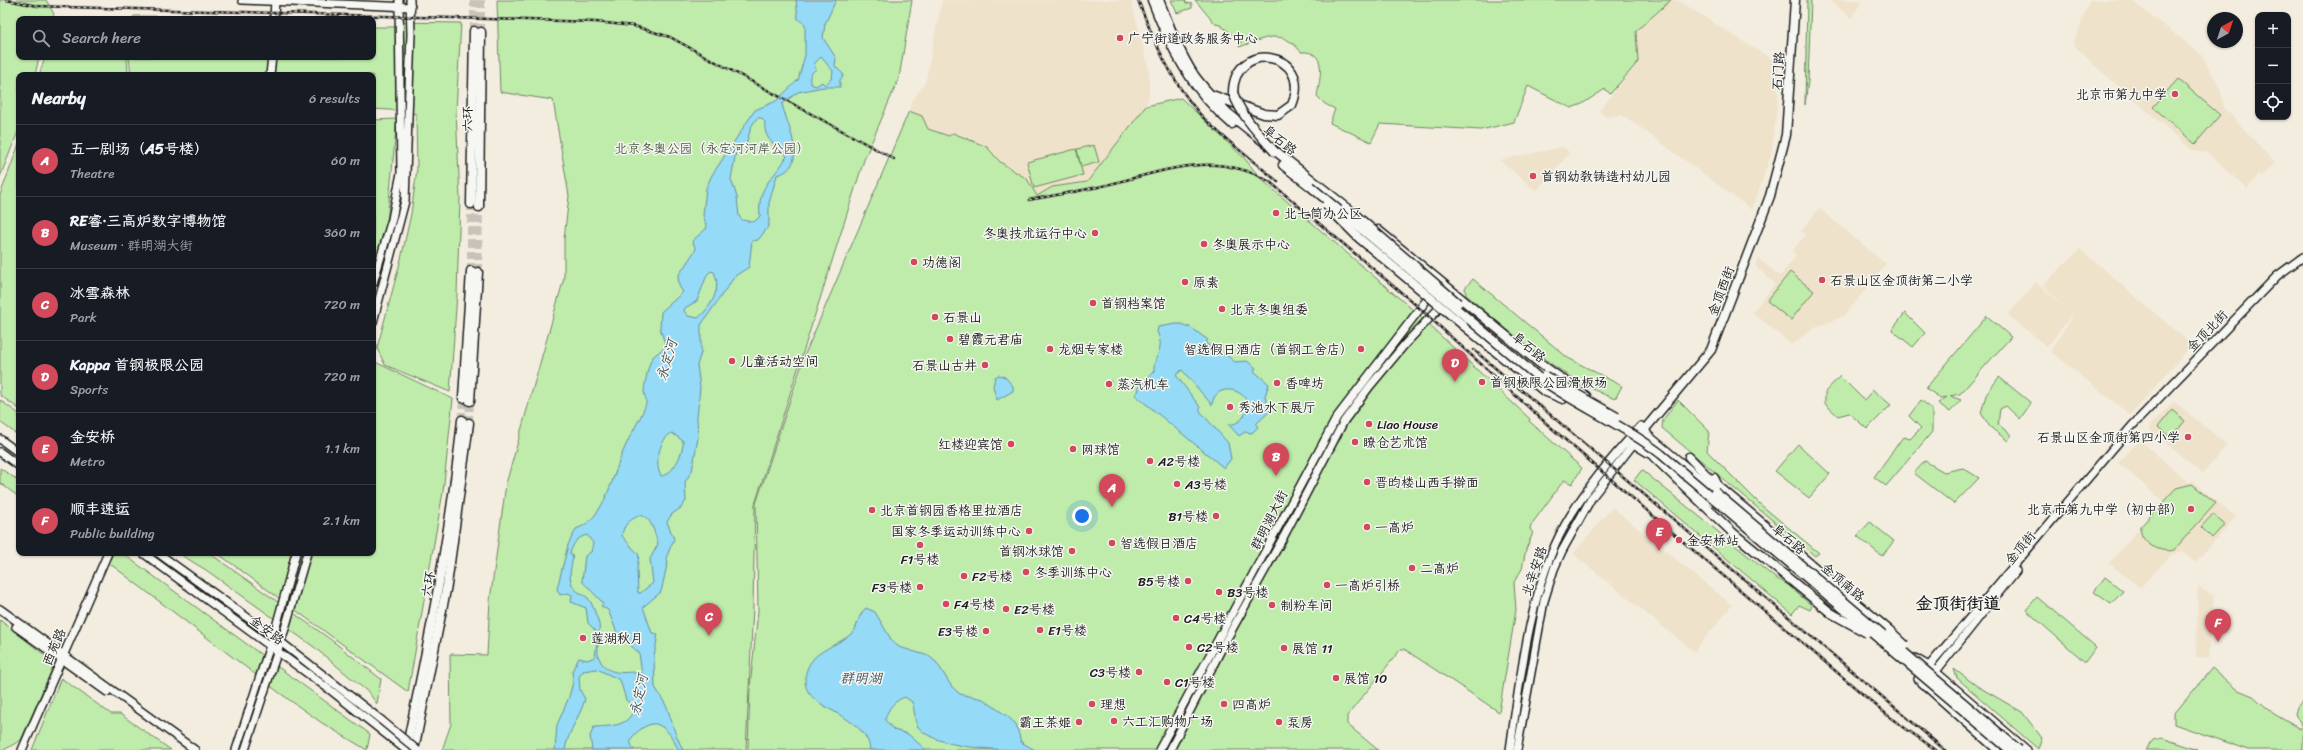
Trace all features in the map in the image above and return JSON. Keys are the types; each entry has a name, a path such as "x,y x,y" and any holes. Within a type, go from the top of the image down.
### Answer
{"highway":[{"name":"阜石路","path":"1152,0 1168,40 1187,74 1207,101 1225,118 1310,186 1539,378 1558,391 1633,433 1661,454 2010,750"},
{"name":"阜石路","path":"1159,0 1174,36 1194,75 1229,114 1346,207 1539,372 1632,426 1665,450 1932,670 2019,750"},
{"name":"石门路","path":"1782,142 1790,0"},
{"name":"石门路","path":"1782,142 1795,0"},
{"name":"六环","path":"475,205 477,31"},
{"path":"1212,95 1264,114 1278,115 1292,105 1297,90 1293,74 1285,64 1278,60 1264,57 1251,60 1239,71 1233,86 1233,93 1238,108 1251,126 1275,152"},
{"name":"金顶西街","path":"1643,428 1713,346 1770,196 1782,142"},
{"path":"1310,186 1338,219 1359,238 1544,391 1562,399"},
{"path":"1346,207 1398,244 1486,321 1538,362 1586,396"},
{"path":"467,400 474,272"},
{"name":"六环","path":"406,750 440,585 465,421 447,584 414,750"},
{"path":"1654,457 1732,532 1831,613 1879,639"},
{"path":"1688,460 1890,631 1932,670"}],"main road":[{"path":"242,0 410,3 405,201 376,311"},
{"path":"274,16 275,1"},
{"path":"376,273 392,219 401,173 399,3"},
{"path":"270,72 272,60"},
{"name":"金顶北街","path":"2134,428 2272,280 2303,257"},
{"name":"金顶北街","path":"2134,428 2275,283 2303,261"},
{"name":"群明湖大街","path":"1159,750 1337,417 1432,293"},
{"name":"群明湖大街","path":"1170,750 1225,642 1284,536 1344,422 1370,386 1400,350 1444,303"},
{"path":"1643,428 1688,460 1714,483"},
{"name":"北辛安路","path":"1517,750 1543,608 1554,569 1568,539 1592,497 1634,445 1643,428"},
{"name":"北辛安路","path":"1510,750 1535,607 1554,549 1564,526 1577,505 1614,456 1643,428"},
{"name":"金顶南路","path":"1643,428 1648,435 1714,483 1918,660 1932,670 2027,750"},
{"name":"金顶街","path":"1925,685 1932,670 2134,428"},
{"path":"0,439 16,451"},
{"name":"金顶南路","path":"1634,445 1668,465 1821,593 1911,669 1918,679 1997,750"},
{"path":"0,452 16,464"},
{"name":"西苑路","path":"22,750 107,556"},
{"name":"金安路","path":"147,556 278,653 379,723"},
{"name":"金安路","path":"162,556 274,636 379,723"},
{"path":"236,750 274,636 295,556"},
{"path":"245,750 278,653 306,556"},
{"path":"0,609 62,658 187,750"},
{"path":"0,615 195,750"},
{"name":"金顶街","path":"1918,679 1932,670"},
{"path":"379,723 406,750"},
{"path":"379,723 417,750"}],"shaded area":[{"path":"942,0 1131,0 1149,69 1149,98 1142,114 1087,181 1052,187 1037,196 1026,179 1000,162 987,147 928,129 922,117 909,111 912,101 925,83"},
{"path":"1671,0 1677,0 1778,63 1778,100 1771,155 1752,210 1630,120 1621,115 1606,117 1599,111 1638,62 1636,31"},
{"path":"1829,0 1863,0 1851,18"},
{"name":"北京市第九中学","path":"2090,0 2131,0 2201,54 2220,88 2224,107 2275,163 2262,176 2259,174 2247,189 2208,153 2193,151 2093,64 2073,44"},
{"name":"首钢幼教铸造村幼儿园","path":"1563,147 1570,153 1536,191 1499,160"},
{"name":"石景山区金顶街第二小学","path":"1819,208 1886,264 1844,316 1813,329 1792,345 1752,312 1775,284 1755,266 1758,258 1780,276 1796,256 1792,251 1805,235 1801,231"},
{"path":"2080,249 2192,345 2130,415 2050,351 2073,316 2072,315 2047,347 2008,315 2036,282 2064,307 2043,285"},
{"name":"石景山区金顶街第四小学","path":"2174,401 2227,445 2203,474 2150,430 2149,427"},
{"name":"北京市第九中学（初中部）","path":"2140,440 2189,483 2192,481 2236,517 2195,563 2182,551 2171,555 2140,588 2109,563 2163,501 2118,463"},
{"path":"1612,507 1732,605 1694,652 1573,554"},
{"path":"2198,587 2214,596 2208,658 2196,657"}],"green space":[{"path":"0,0 46,0 54,14 53,16 16,16 16,60 38,60 36,72 16,72 16,137 0,177"},
{"name":"北京冬奥公园（永定河河岸公园）","path":"497,0 912,0 899,78 864,160 755,504 753,607 746,750 442,750 451,724 450,654 487,655 490,600 506,484 564,278 564,239 569,196 553,100 500,92"},
{"path":"1171,0 1185,0 1186,3 1192,4 1192,8 1177,13"},
{"path":"1195,0 1671,0 1636,31 1638,62 1610,94 1605,89 1582,104 1571,108 1528,86 1514,122 1481,130 1380,124 1371,142 1330,123 1335,109 1325,104 1317,96 1320,81 1320,66 1319,60 1315,56 1310,53 1301,52 1294,44 1279,37 1265,38 1239,47 1241,41 1220,25 1215,24"},
{"path":"1807,0 1811,0 1808,81 1805,105"},
{"path":"396,22 461,23 456,111 460,199 457,294 450,392 385,365 377,348 401,259 411,214 417,169 416,114 405,111 376,109 376,72 131,72 129,60 376,60 376,27 396,27"},
{"path":"44,60 127,60 128,72 40,72"},
{"path":"2178,79 2220,115 2195,144 2153,107"},
{"path":"1181,98 1246,160 1260,178 1413,310 1530,419 1529,421 1582,468 1572,484 1564,480 1531,525 1530,529 1533,533 1526,549 1522,569 1514,582 1516,610 1499,712 1404,649 1401,649 1347,716 1347,724 1378,750 748,750 750,687 758,611 756,504 805,354 909,111 922,116 928,129 949,136 953,133 987,147 1000,162 1027,179 1037,196 1052,187 1087,182 1146,106"},
{"path":"397,119 386,233 376,260 376,120"},
{"path":"1094,145 1099,162 1081,167 1077,149"},
{"path":"1076,149 1083,175 1034,188 1027,162"},
{"path":"16,152 16,407 0,395 0,195"},
{"path":"1790,272 1814,291 1791,320 1767,301"},
{"path":"1473,279 1568,358 1622,386 1615,399 1574,379 1518,339 1466,295 1465,288"},
{"path":"1905,313 1925,333 1913,347 1892,330"},
{"path":"1987,316 2011,337 1960,394 1950,396 1961,400 1950,412 1938,403 1947,397 1940,398 1926,388"},
{"path":"376,362 453,399 443,492 408,692 221,556 376,556"},
{"path":"1840,376 1864,400 1873,390 1891,405 1867,429 1849,413 1838,416 1825,404 1825,392"},
{"path":"1999,377 2031,403 2020,419 2006,406 2000,409 1998,424 2011,435 2008,441 1990,427 1981,413 1986,395"},
{"path":"0,400 16,412 16,434 0,422"},
{"path":"1678,400 1709,431 1707,451 1761,505 1819,553 1815,556 1662,428 1663,420"},
{"path":"1921,400 1932,409 1932,432 1886,486 1874,477 1903,437 1910,439 1921,428 1909,416"},
{"path":"2172,410 2185,421 2171,438 2158,427"},
{"path":"1798,444 1830,474 1809,498 1775,471"},
{"path":"1925,461 1944,472 1963,468 1979,478 1954,504 1914,473"},
{"path":"0,468 16,479 16,495 0,483"},
{"path":"1642,470 1774,577 1788,585 1812,606 1810,610 1799,605 1792,614 1634,480"},
{"path":"2192,484 2216,503 2174,550 2163,550 2151,546 2143,537 2141,526 2176,488"},
{"path":"2213,514 2225,524 2212,538 2201,527"},
{"path":"1870,522 1894,541 1882,556 1857,536"},
{"path":"111,556 126,556 370,734 367,750 322,723 277,691 109,563"},
{"path":"183,556 213,556 330,639 381,679 377,704 369,693 314,647 206,570"},
{"path":"2105,577 2123,591 2111,604 2094,592"},
{"path":"2037,597 2096,647 2085,662 2026,610"},
{"path":"0,620 51,660 53,667 21,740 4,750 0,750"},
{"path":"2212,668 2236,689 2253,696 2274,714 2300,729 2302,727 2295,714 2297,707 2303,700 2303,750 2249,750 2174,724 2174,714"},
{"path":"1954,669 1977,686 2022,712 2042,738 2038,749 1957,678"},
{"path":"61,678 111,714 120,714 171,750 32,750"},
{"path":"2162,738 2198,750 2145,750 2153,740"}],"water":[{"name":"永定河","path":"796,0 836,0 825,24 823,38 836,58 835,66 844,75 840,80 840,87 823,87 798,92 782,104 794,144 792,163 787,171 777,175 769,203 769,226 758,240 752,241 749,267 735,276 701,325 701,353 697,365 700,387 697,418 698,438 692,471 685,482 686,501 681,508 672,514 667,522 674,539 666,558 668,561 661,592 643,607 652,633 658,634 654,657 655,687 667,707 676,735 683,750 678,750 672,738 664,728 656,724 650,724 639,730 631,740 634,750 592,750 590,736 594,727 613,726 624,722 632,714 634,708 626,700 620,680 597,669 583,671 579,677 580,690 585,699 565,750 555,750 557,725 569,697 573,682 572,671 579,658 587,660 595,657 597,641 595,630 588,623 586,608 571,602 572,595 568,593 560,595 557,589 568,545 576,529 586,524 602,505 625,447 645,407 646,402 644,387 652,358 666,347 660,328 661,312 683,292 679,286 678,276 696,249 692,241 707,228 703,215 706,188 712,175 755,110 776,101 798,80 805,55 805,24 798,19","holes":["821,57 833,71 832,78 825,85 822,82 816,86 811,84 810,75 816,69 814,64","757,118 761,118 765,122 768,138 787,156 767,183 761,197 760,216 754,222 742,220 739,216 737,197 731,179 736,152 746,145 751,127","711,271 714,272 717,285 711,303 698,318 688,316 684,311 685,308 697,301 707,275","672,433 683,441 683,446 680,457 670,472 661,476 658,465 659,453 661,446","641,515 651,523 658,544 650,559 653,583 640,593 638,593 637,570 639,555 622,536 624,529 634,518","587,535 593,543 591,552 585,556 582,581 603,603 601,606 608,610 617,633 639,653 642,675 640,676 633,672 611,671 601,662 598,652 599,626 593,606 590,600 575,589 570,578 573,557 570,553 574,544 580,538"]},
{"path":"1183,324 1188,328 1189,326 1208,340 1206,343 1222,356 1224,353 1235,362 1247,361 1256,368 1254,371 1269,384 1265,396 1269,412 1256,424 1258,427 1252,433 1245,432 1239,436 1228,424 1237,423 1244,416 1247,407 1246,400 1242,395 1235,391 1228,390 1221,392 1215,396 1212,405 1182,370 1176,375 1200,407 1200,411 1228,443 1231,459 1224,468 1135,395 1139,390 1138,388 1154,371 1155,361 1160,348 1157,332 1158,327"},
{"path":"999,375 1005,377 1013,386 1013,391 997,400 993,387 995,377"},
{"name":"群明湖","path":"866,608 875,612 892,641 899,647 929,656 937,663 952,687 960,694 983,699 1007,716 1016,724 1021,742 1035,750 988,749 970,747 939,740 926,734 917,726 912,702 905,697 892,706 885,720 894,730 908,734 926,750 870,750 867,740 861,731 843,717 815,699 809,693 805,684 807,669 815,657 851,634 854,631 861,614"}],"tunnel":[{"path":"474,0 474,31"},
{"path":"481,0 481,32"},
{"path":"471,204 471,271"},
{"path":"478,272 479,207"},
{"path":"462,420 463,398"},
{"path":"469,423 470,401"}],"railway":[{"path":"6,0 38,6 596,22 634,26 670,37 894,159"},
{"path":"1138,0 1164,60 1180,88 1200,114 1218,132 1278,182"},
{"path":"1029,200 1097,187 1169,169 1189,166 1209,165 1229,167 1250,172 1270,182 1416,305 1547,424 1680,539 1892,719 1936,750"},
{"path":"1474,350 1945,750"},
{"path":"1108,386 1110,382"}],"place":[{"name":"广宁街道政务服务中心","path":"1120,38"},
{"name":"北京市第九中学","path":"2175,94"},
{"name":"首钢幼教铸造村幼儿园","path":"1533,176"},
{"name":"北七筒办公区","path":"1276,213"},
{"name":"冬奥技术运行中心","path":"1095,233"},
{"name":"冬奥展示中心","path":"1204,244"},
{"name":"功德阁","path":"914,262"},
{"name":"石景山区金顶街第二小学","path":"1822,280"},
{"name":"原素","path":"1185,282"},
{"name":"首钢档案馆","path":"1093,303"},
{"name":"北京冬奥组委","path":"1222,309"},
{"name":"石景山","path":"935,317"},
{"name":"碧霞元君庙","path":"950,339"},
{"name":"龙烟专家楼","path":"1050,349"},
{"name":"智选假日酒店（首钢工舍店）","path":"1361,349"},
{"name":"儿童活动空间","path":"732,361"},
{"name":"石景山古井","path":"985,365"},
{"name":"Kappa 首钢极限公园","path":"1455,382"},
{"name":"首钢极限公园滑板场","path":"1482,382"},
{"name":"香啤坊","path":"1277,383"},
{"name":"蒸汽机车","path":"1109,384"},
{"name":"秀池水下展厅","path":"1230,407"},
{"name":"Liao House","path":"1369,424"},
{"name":"石景山区金顶街第四小学","path":"2188,437"},
{"name":"瞭仓艺术馆","path":"1355,442"},
{"name":"红楼迎宾馆","path":"1011,444"},
{"name":"网球馆","path":"1073,449"},
{"name":"A2号楼","path":"1150,461"},
{"name":"RE睿·三高炉数字博物馆","path":"1276,476"},
{"name":"晋昀楼山西手擀面","path":"1367,482"},
{"name":"A3号楼","path":"1177,484"},
{"name":"五一剧场（A5号楼）","path":"1112,507"},
{"name":"北京市第九中学（初中部）","path":"2191,509"},
{"name":"北京首钢园香格里拉酒店","path":"872,510"},
{"name":"B1号楼","path":"1216,516"},
{"name":"一高炉","path":"1367,527"},
{"name":"国家冬季运动训练中心","path":"1029,531"},
{"name":"金安桥站","path":"1679,540"},
{"name":"智选假日酒店","path":"1112,543"},
{"name":"F1号楼","path":"920,545"},
{"name":"首钢冰球馆","path":"1072,551"},
{"name":"金安桥","path":"1659,551"},
{"name":"二高炉","path":"1412,568"},
{"name":"冬季训练中心","path":"1026,572"},
{"name":"F2号楼","path":"964,576"},
{"name":"B5号楼","path":"1188,581"},
{"name":"一高炉引桥","path":"1327,585"},
{"name":"F3号楼","path":"920,587"},
{"name":"B3号楼","path":"1219,592"},
{"name":"F4号楼","path":"946,604"},
{"name":"制粉车间","path":"1272,605"},
{"name":"E2号楼","path":"1006,609"},
{"name":"C4号楼","path":"1176,618"},
{"name":"E1号楼","path":"1040,630"},
{"name":"E3号楼","path":"986,631"},
{"name":"冰雪森林","path":"709,636"},
{"name":"莲湖秋月","path":"583,638"},
{"name":"顺丰速运","path":"2218,642"},
{"name":"C2号楼","path":"1189,647"},
{"name":"展馆 11","path":"1284,648"},
{"name":"C3号楼","path":"1139,672"},
{"name":"展馆 10","path":"1336,678"},
{"name":"C1号楼","path":"1167,682"},
{"name":"理想","path":"1092,704"},
{"name":"四高炉","path":"1224,704"},
{"name":"六工汇购物广场","path":"1114,721"},
{"name":"霸王茶姬","path":"1079,722"},
{"name":"泵房","path":"1279,722"}],"district":[{"name":"金顶街街道","path":"1958,603"}]}
